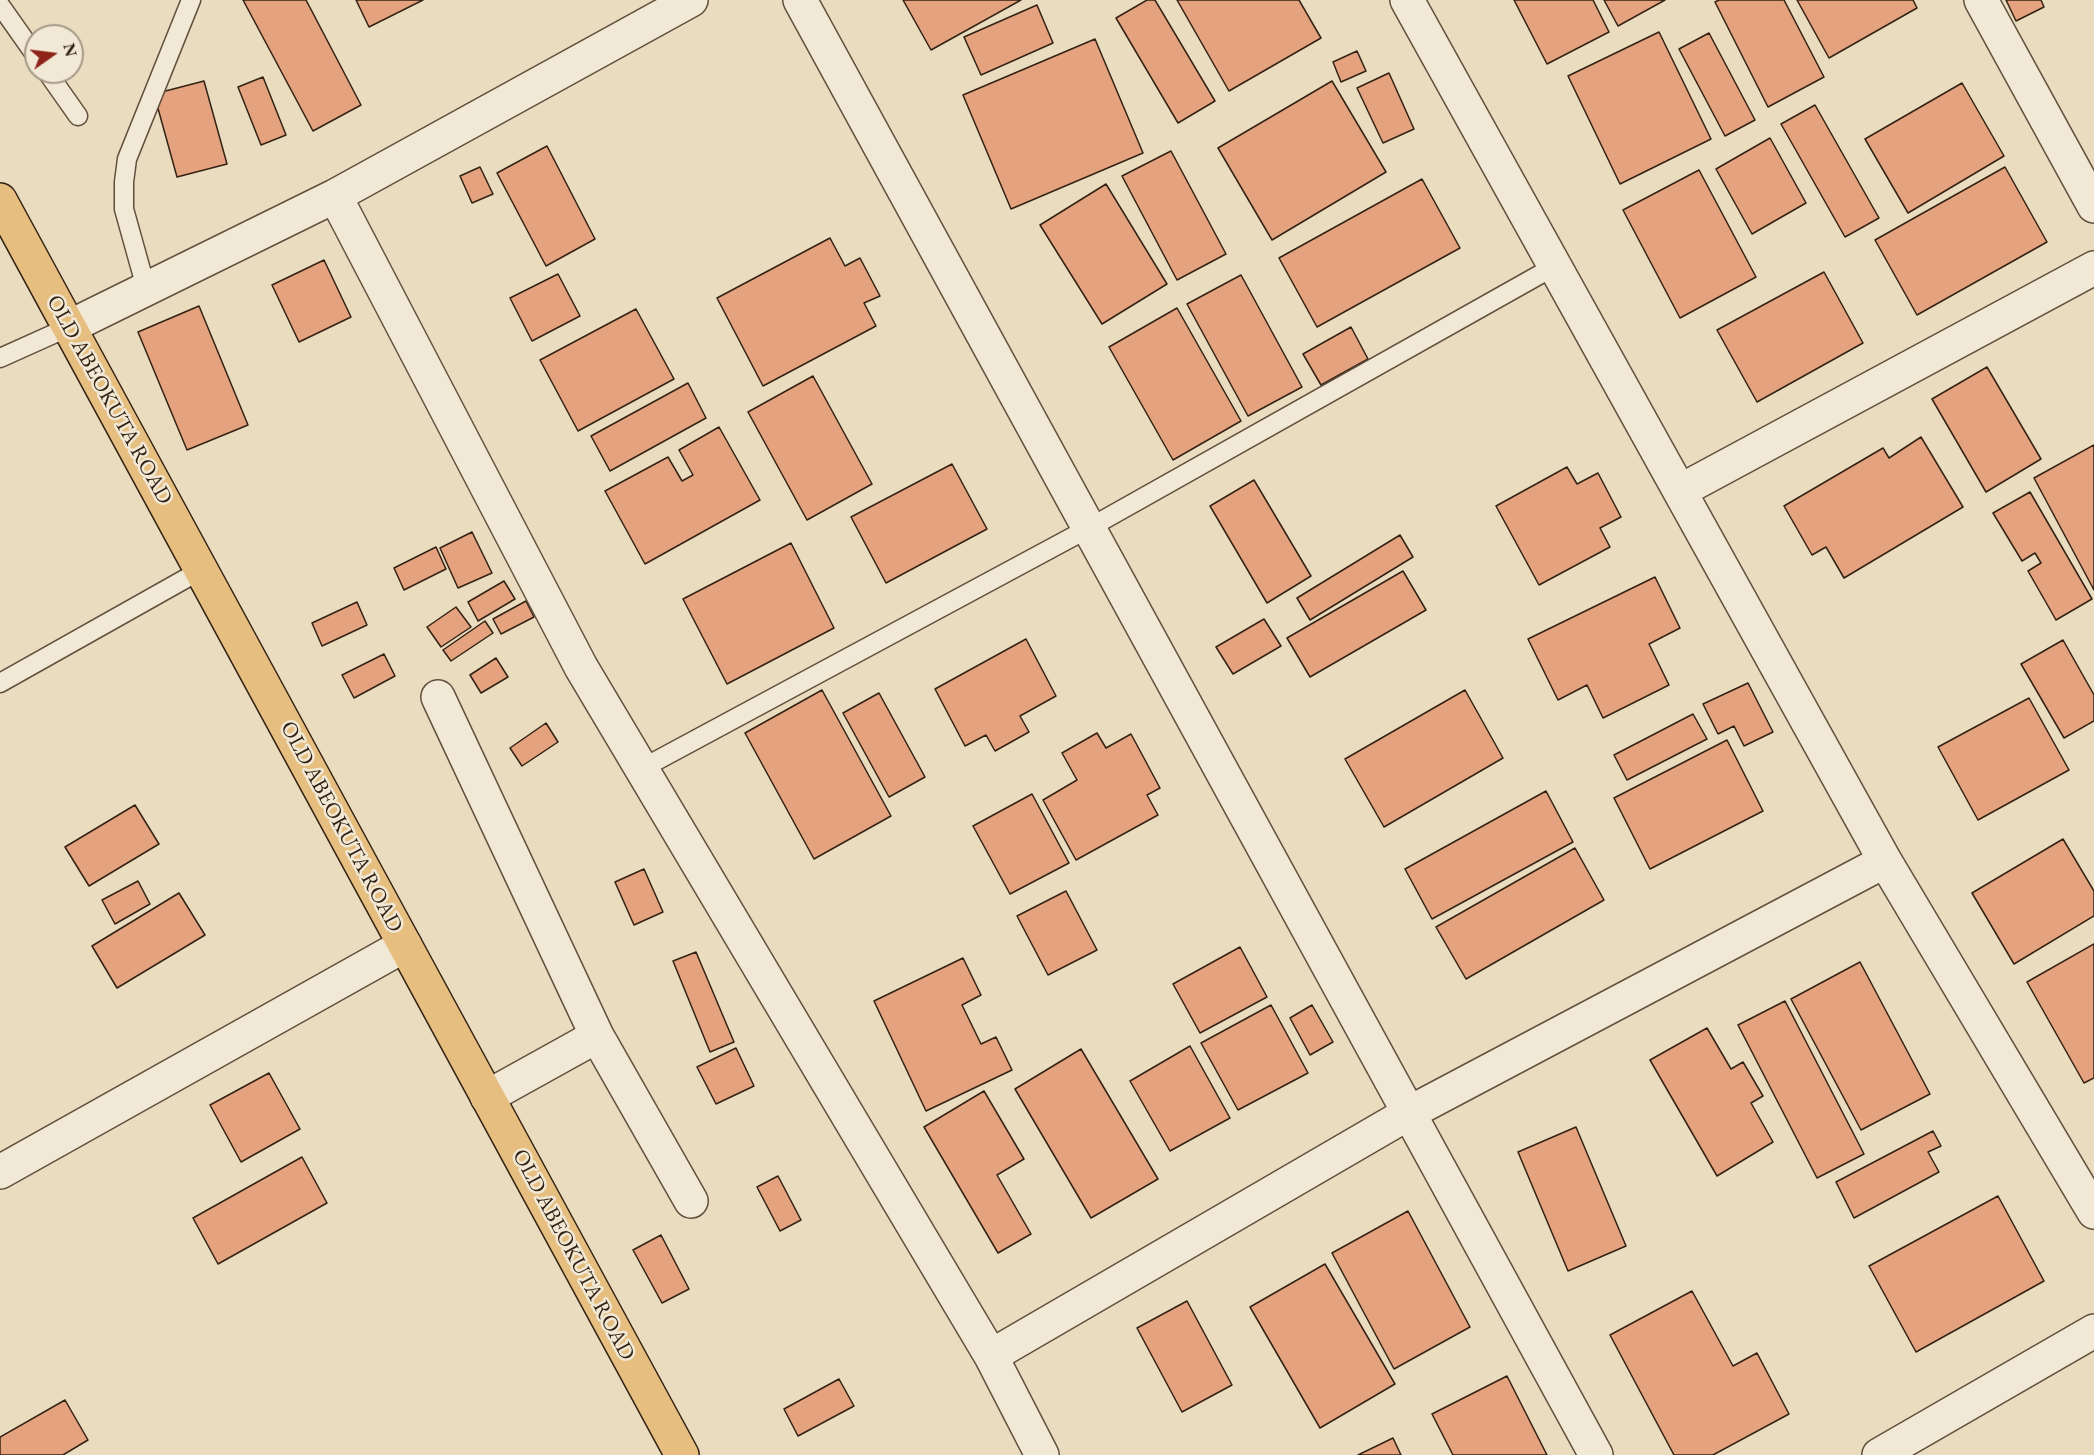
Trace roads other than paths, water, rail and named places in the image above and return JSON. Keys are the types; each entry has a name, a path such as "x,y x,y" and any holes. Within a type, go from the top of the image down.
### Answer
{"highway":[{"name":"OLD ABEOKUTA ROAD","path":"0,200 681,1455"}],"street":[{"path":"69,327 335,196 691,0"},
{"path":"800,0 1596,1455"},
{"path":"1407,0 1885,861 2094,1212"},
{"path":"1981,0 2094,206"},
{"path":"335,196 581,667 991,1356 1042,1455"},
{"path":"1680,491 2094,267"},
{"path":"438,697 597,1036 691,1201"},
{"path":"991,1356 1409,1113 1885,861"},
{"path":"0,1172 405,945"},
{"path":"487,1096 597,1036"},
{"path":"1879,1455 2094,1331"}],"lane":[{"path":"146,288 124,208 127,159 191,0"},
{"path":"0,5 24,39"},
{"path":"55,84 78,116"},
{"path":"642,769 1089,528 1555,266"},
{"path":"0,358 69,327"},
{"path":"0,683 201,570"}]}
